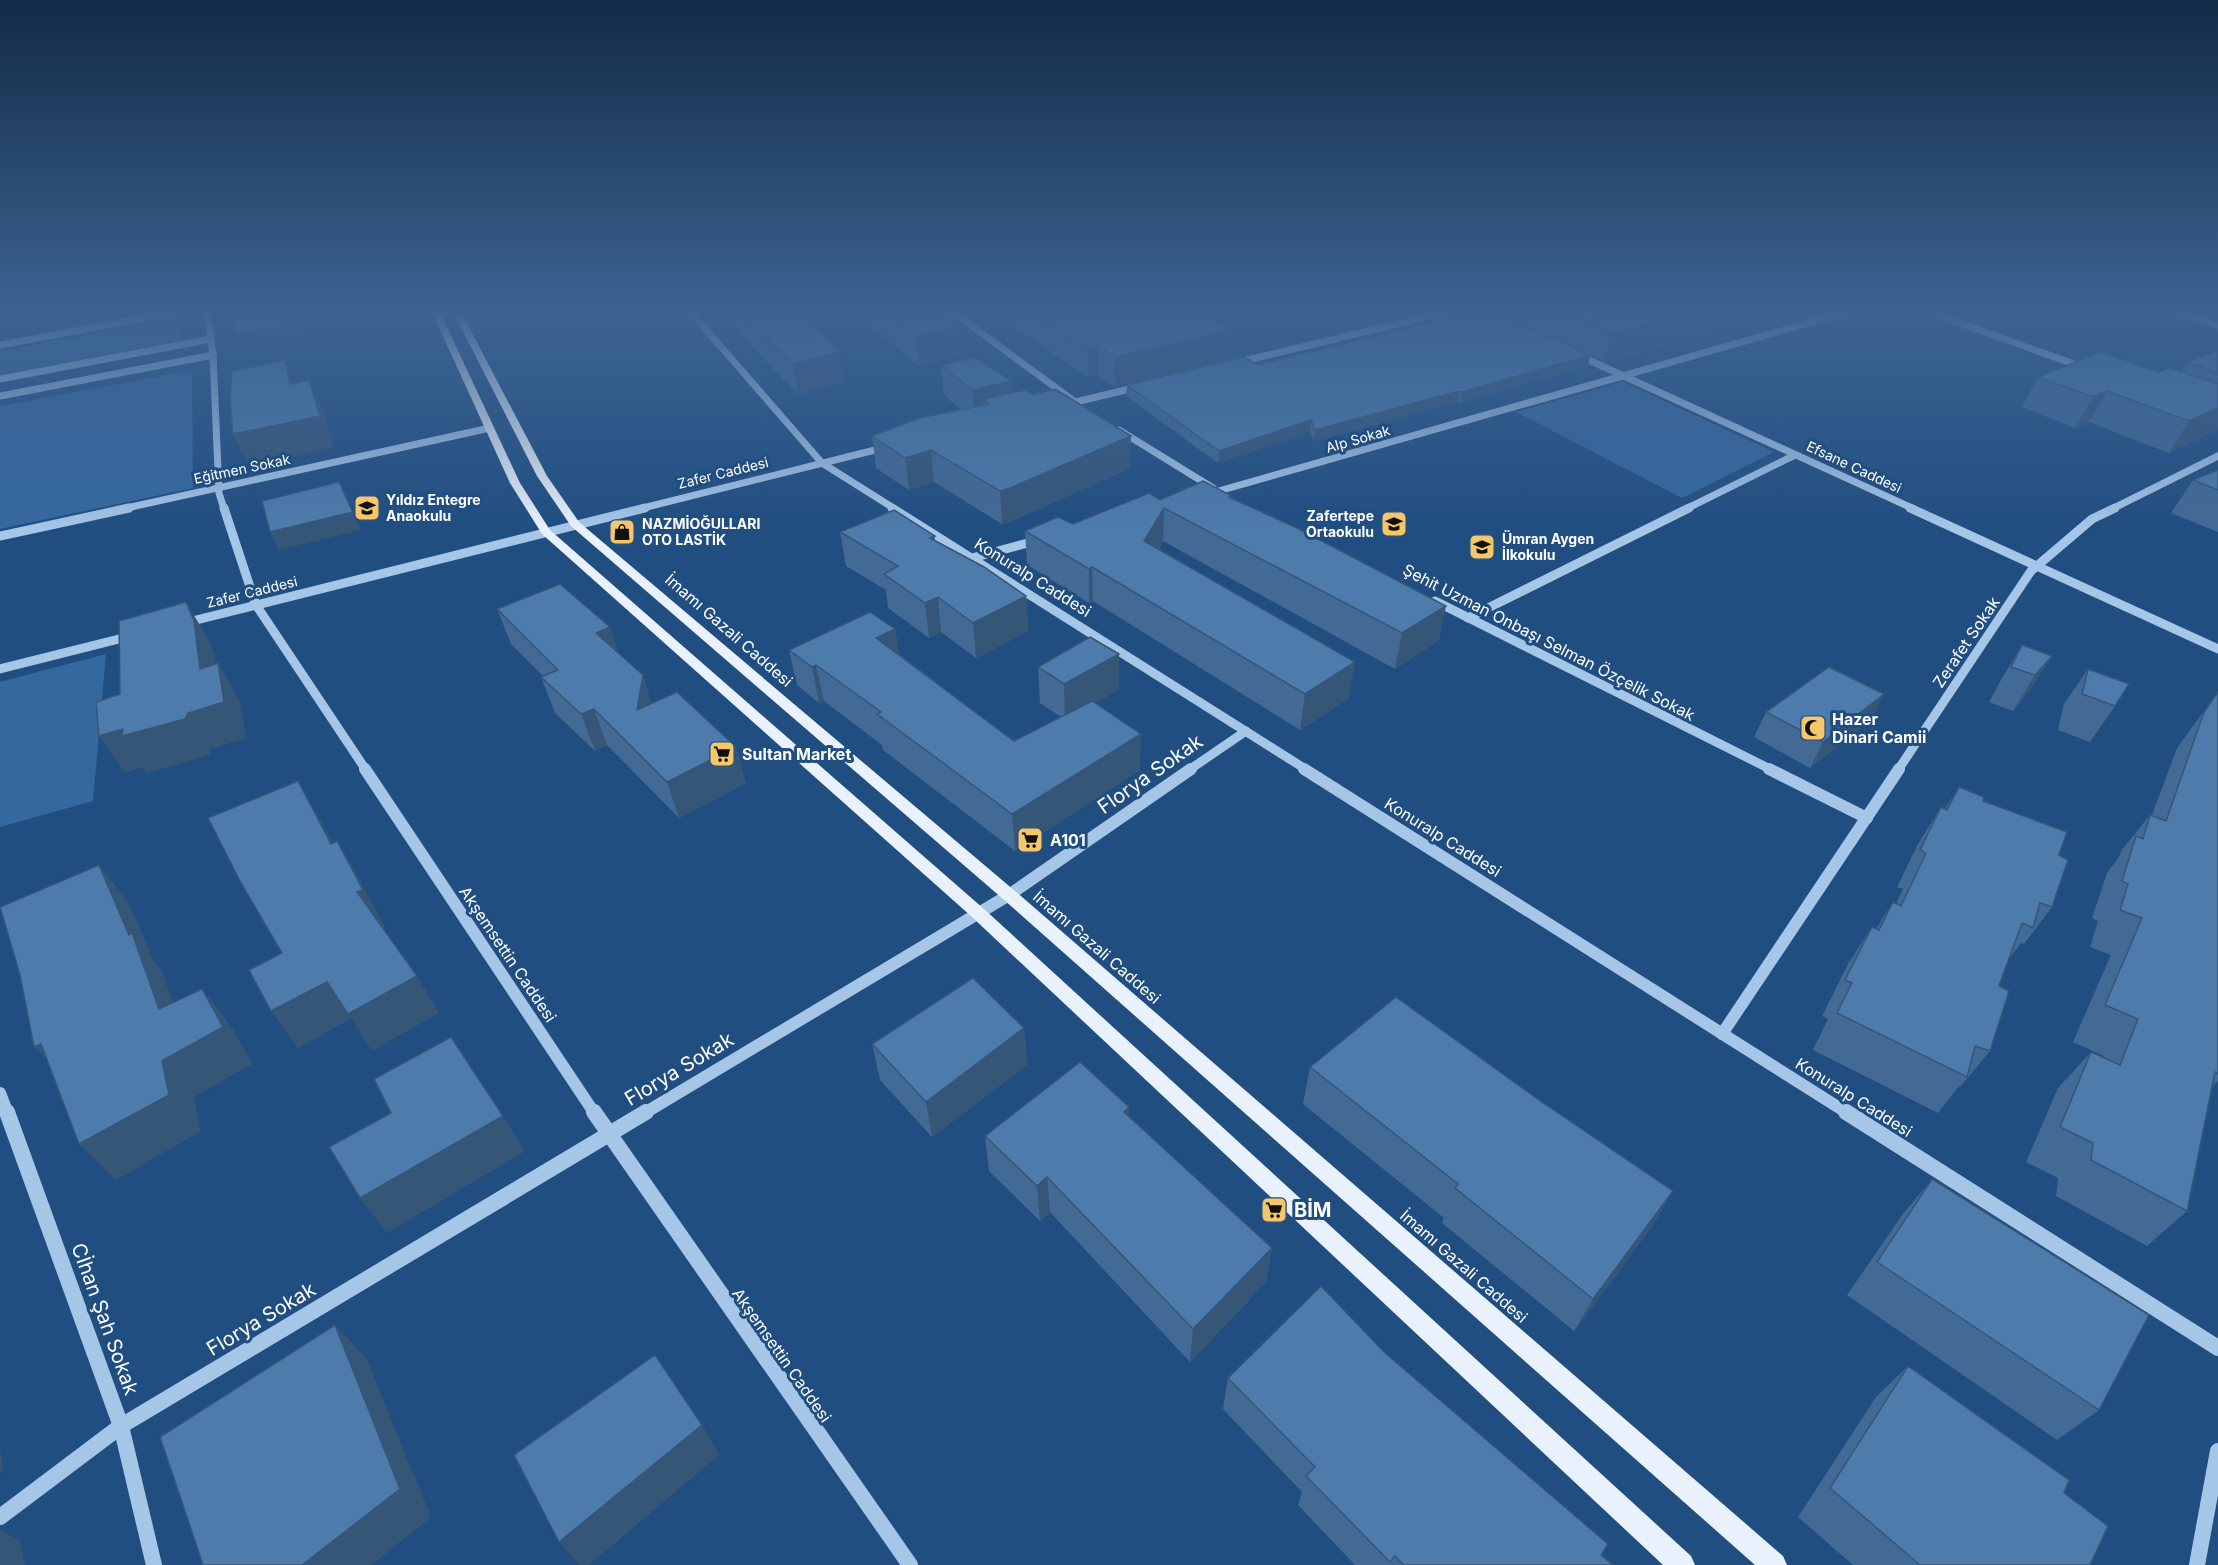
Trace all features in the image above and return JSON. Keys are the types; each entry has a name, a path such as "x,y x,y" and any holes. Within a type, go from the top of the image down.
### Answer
{"main road":[{"path":"469,383 515,483 546,531 978,914 1682,1565"},
{"name":"İmamı Gazali Caddesi","path":"494,383 542,476 575,524 1008,895 1774,1565"}],"street":[{"path":"0,396 67,383"},
{"name":"Akşemsettin Caddesi","path":"214,383 219,488 256,605 609,1134 910,1565"},
{"name":"Konuralp Caddesi","path":"752,383 822,463 2218,1348"},
{"path":"1049,383 1084,408"},
{"name":"Alp Sokak","path":"1196,498 1598,383"},
{"name":"Efsane Caddesi","path":"1638,383 2218,649"},
{"path":"1052,408 1144,386"},
{"path":"1113,426 1228,497"},
{"name":"Eğitmen Sokak","path":"0,536 490,428"},
{"name":"Zafer Caddesi","path":"175,626 891,446"},
{"path":"1468,618 1795,455"},
{"name":"Zerafet Sokak","path":"1722,1034 2031,571 2092,519 2218,456"},
{"path":"972,558 1050,537"},
{"name":"Şehit Uzman Onbaşı Selman Özçelik Sokak","path":"1426,597 1867,818"},
{"path":"0,669 140,634"},
{"name":"Florya Sokak","path":"0,1517 121,1426 978,914 1246,731"},
{"name":"Cİhan Şah Sokak","path":"0,1093 121,1426 154,1565"},
{"path":"2197,1565 2218,1452"}],"shaded area":[{"path":"122,383 192,383 193,488 0,529 0,406"},
{"path":"1625,383 1774,452 1682,498 1516,412"},
{"path":"106,654 93,801 0,827 0,682"}],"building":[{"path":"231,383 310,383 320,416 233,434 230,401"},
{"path":"963,383 1003,383 972,390"},
{"path":"1135,383 1493,383 1315,430 1311,420 1219,451 1127,385"},
{"path":"2055,383 2218,384 2218,408 2189,421 2107,391 2093,397"},
{"path":"1055,389 1131,436 1000,491 931,450 905,458 872,436 919,418 989,404 983,399 1025,390 1033,395"},
{"path":"2218,470 2218,490 2193,480"},
{"path":"1203,481 1232,496 1229,497 1297,528 1446,606 1402,633 1164,508 1144,541 1355,662 1305,694 1092,567 1089,569 1025,531 1058,517 1073,524 1149,493 1160,500"},
{"path":"339,482 353,512 270,532 262,501"},
{"path":"894,510 935,536 930,538 984,567 1026,596 973,623 938,597 925,603 884,574 898,566 840,532"},
{"path":"560,584 610,627 596,633 643,675 637,710 677,692 736,747 667,782 594,709 581,714 541,677 558,670 497,609"},
{"path":"186,602 194,621 200,669 218,663 224,702 188,713 185,719 122,736 123,729 99,736 96,702 120,694 119,621"},
{"path":"870,612 895,629 876,638 1014,741 1092,701 1141,734 1012,814 877,714 881,712 816,665 812,667 789,650"},
{"path":"1090,637 1119,654 1064,684 1038,667"},
{"path":"2022,645 2052,656 2035,675 2011,667"},
{"path":"1829,667 1884,694 1823,742 1766,712"},
{"path":"2088,669 2129,684 2115,706 2082,694"},
{"path":"2218,692 2218,1074 2215,1072 2187,1211 2091,1160 2093,1143 2060,1127 2091,1052 2120,1065 2138,1019 2105,1005 2142,918 2120,910 2128,884 2122,881 2136,836 2143,839 2150,815 2166,821 2204,712"},
{"path":"298,781 331,844 337,841 363,890 357,892 417,976 348,1014 327,982 271,1011 249,970 282,953 241,883 208,818"},
{"path":"1959,787 1984,797 1983,801 2067,832 2059,855 2068,860 2052,907 2040,903 2033,928 2022,923 1999,986 2009,991 1990,1051 1975,1046 1967,1077 1837,1013 1852,983 1845,980 1872,927 1879,930 1893,902 1901,906 1926,853 1920,850 1941,807 1947,810"},
{"path":"99,865 129,935 132,933 159,1009 202,989 223,1027 162,1061 169,1095 79,1144 41,1044 34,1047 20,975 0,907"},
{"path":"973,978 1024,1028 926,1102 872,1044"},
{"path":"1396,997 1539,1100 1673,1191 1593,1299 1455,1188 1458,1184 1310,1067"},
{"path":"451,1037 503,1116 360,1198 329,1147 391,1113 374,1079"},
{"path":"1080,1062 1129,1107 1124,1112 1272,1248 1193,1329 1047,1177 1037,1186 985,1136"},
{"path":"1932,1179 2149,1315 2099,1410 1877,1262"},
{"path":"1321,1286 1384,1352 1608,1544 1601,1555 1613,1565 1404,1565 1395,1556 1390,1562 1306,1476 1315,1467 1228,1378"},
{"path":"335,1325 400,1489 302,1565 203,1565 160,1437"},
{"path":"655,1355 702,1425 559,1542 514,1455"},
{"path":"1908,1366 2069,1480 2064,1493 2108,1526 2090,1565 1920,1565 1830,1488"}],"place":[{"name":"Yıldız Entegre Anaokulu","path":"367,508"},
{"name":"Zafertepe Ortaokulu","path":"1394,524"},
{"name":"NAZMİOĞULLARI OTO LASTİK","path":"622,532"},
{"name":"Ümran Aygen İlkokulu","path":"1482,547"},
{"name":"Hazer Dinari Camii","path":"1813,728"},
{"name":"Sultan Market","path":"722,754"},
{"name":"A101","path":"1030,840"},
{"name":"BİM","path":"1274,1210"}]}
